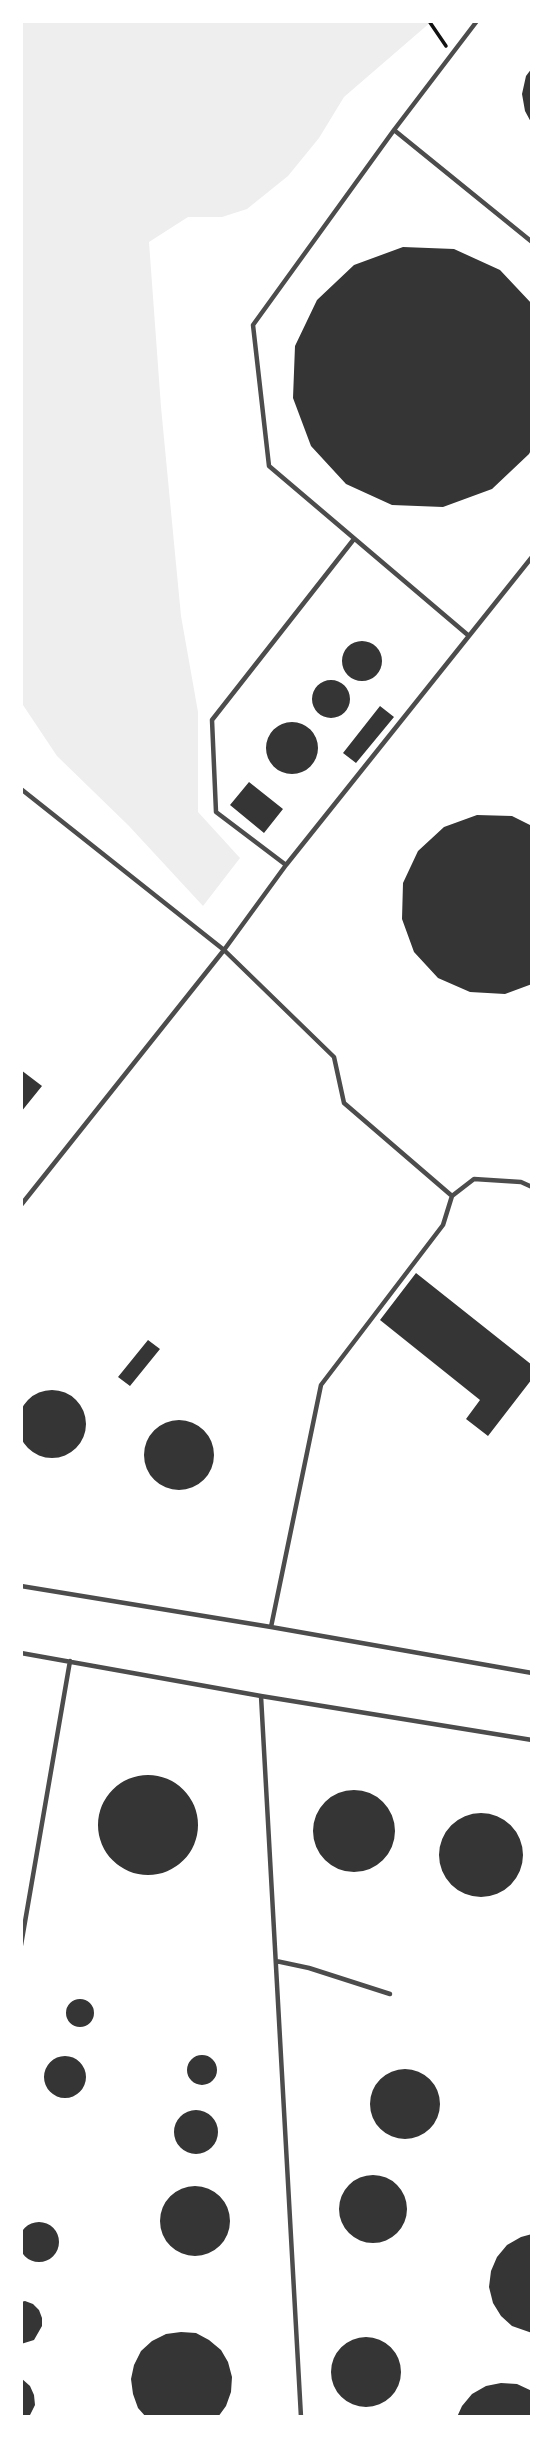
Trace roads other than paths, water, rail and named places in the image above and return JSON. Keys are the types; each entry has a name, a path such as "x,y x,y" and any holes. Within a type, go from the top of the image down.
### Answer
{"lane":[{"path":"469,636 269,467 253,325 394,130 477,21"},
{"path":"394,130 532,242"},
{"path":"286,865 216,812 212,720 354,539"},
{"path":"21,1205 224,950 286,865 532,557"},
{"path":"21,789 224,950 334,1057 344,1103 452,1196"},
{"path":"271,1627 321,1385 443,1225 452,1196 474,1179 520,1182 532,1187"},
{"path":"21,1586 532,1673"},
{"path":"21,1653 261,1696 532,1740"},
{"path":"21,1945 70,1661"},
{"path":"261,1696 301,2417"},
{"path":"276,1961 310,1968 390,1994"}]}
